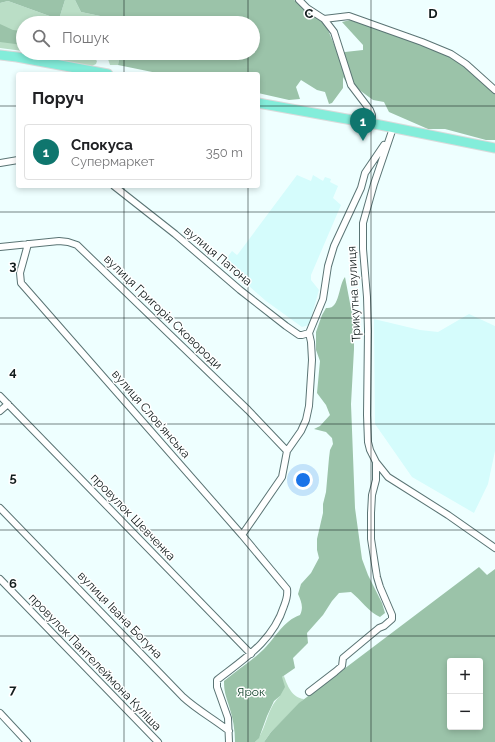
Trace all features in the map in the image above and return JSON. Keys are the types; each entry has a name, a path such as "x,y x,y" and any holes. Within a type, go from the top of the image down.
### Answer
{"main road":[{"path":"0,55 16,57"},
{"path":"33,60 97,72"},
{"path":"260,102 495,148"}],"street":[{"path":"299,0 307,8 324,19 334,32 351,85 370,110 372,114 372,124"},
{"path":"324,19 349,16 451,54 466,64 495,90"},
{"path":"242,535 282,477 287,451 301,431 309,413 312,360 309,333 323,299 328,266 334,246 361,188 365,173 388,140 393,128"},
{"name":"Трикутна вулиця","path":"393,128 370,197 363,223 362,235 368,332 368,442 376,462 388,477 495,548"},
{"path":"0,162 16,160"},
{"name":"вулиця Патона","path":"117,188 286,326 299,335 309,333"},
{"name":"вулиця Григорія Сковороди","path":"0,246 59,241 77,245 248,410 287,451"},
{"name":"вулиця Слов'янська","path":"28,244 20,273 21,283 284,584 288,592 276,624 266,640 251,654"},
{"name":"провулок Шевченка","path":"0,396 251,654"},
{"path":"0,411 8,404"},
{"name":"Трикутна вулиця","path":"309,692 342,666 343,658 392,619 392,615 377,577 372,539 371,508 376,480 376,462"},
{"name":"вулиця Івана Богуна","path":"0,508 192,706 218,722 229,731"},
{"name":"провулок Пантелеймона Куліша","path":"0,579 158,742"},
{"path":"229,742 228,718 216,684 217,680 251,654"},
{"path":"0,713 27,742"}],"shaded area":[{"path":"297,175 311,181 313,175 323,181 325,177 331,179 330,182 338,186 333,198 341,205 311,275 311,280 319,290 309,325 302,327 266,301 223,263 232,251 237,255 238,254"},
{"path":"469,314 495,326 495,451 488,484 474,513 412,477 375,424 374,319 420,330 438,332"}],"green space":[{"path":"0,0 65,0 60,16 49,16 8,1 0,3"},
{"path":"65,0 75,0 81,12 100,16 60,16"},
{"path":"75,0 294,0 325,23 339,56 345,52 363,50 363,45 342,22 350,20 399,36 451,57 475,75 495,94 495,140 486,140 445,129 428,129 389,112 384,102 373,100 358,89 348,85 343,77 343,88 332,103 329,104 325,92 317,90 301,80 296,87 300,99 289,100 260,93 260,72 152,72 118,65 119,60 260,60 260,16 100,16 81,12"},
{"path":"8,1 49,16 16,16 16,50 0,48 0,3"},
{"path":"0,24 16,30 16,44 0,42"},
{"path":"55,60 96,60 96,64 92,66"},
{"path":"108,60 119,60 118,65 110,65"},
{"name":"Ярок","path":"345,277 354,324 351,404 355,508 362,559 385,613 380,617 376,615 351,592 339,593 323,615 307,633 308,643 293,658 295,668 282,677 285,687 280,696 274,701 259,738 255,742 235,742 234,724 225,694 224,681 259,653 284,625 300,615 302,607 298,594 301,584 311,573 319,558 317,539 323,513 330,450 333,444 332,438 326,432 314,429 320,426 330,415 326,405 317,393 320,361 316,350 316,332 326,308 331,308 334,305"},
{"path":"479,567 487,575 495,569 495,742 264,742 271,732 299,703"},
{"path":"284,676 288,687 293,694 304,699 271,732 264,742 255,742 262,732 275,701 280,696 282,677"}],"place":[{"name":"Спокуса","path":"363,141"}]}
